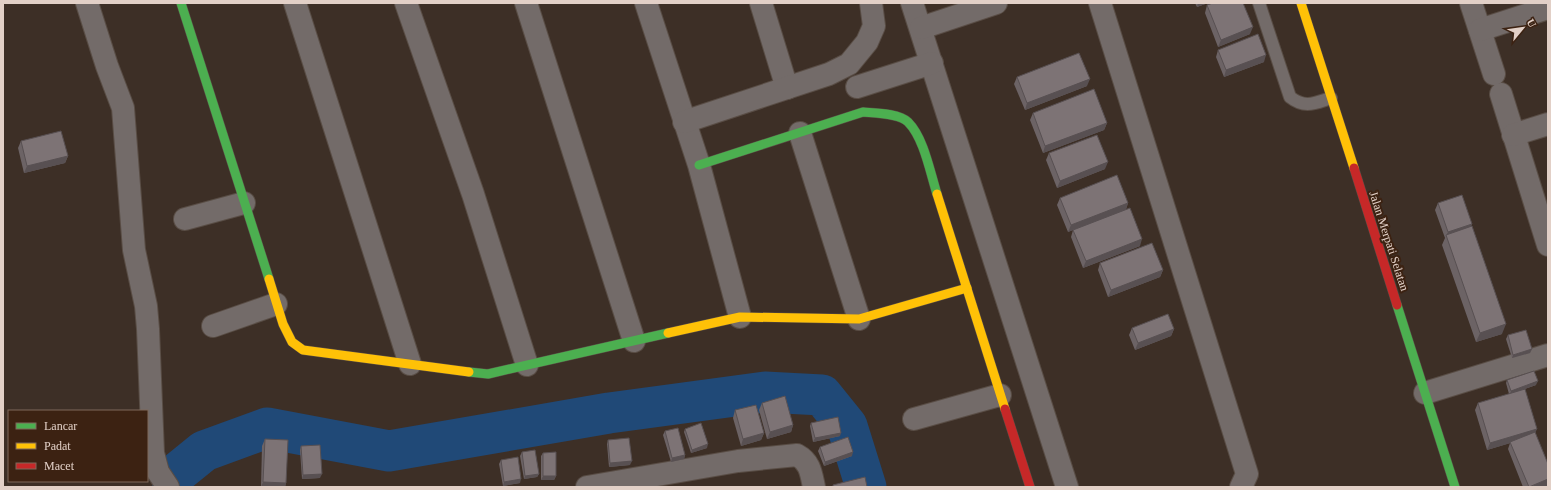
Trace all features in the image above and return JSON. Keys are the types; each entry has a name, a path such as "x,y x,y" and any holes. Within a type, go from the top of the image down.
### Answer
{"street":[{"path":"87,3 107,66 123,108 134,250 146,306 148,329 153,453 158,472 167,487"},
{"path":"181,3 283,324 292,342 303,350 488,374 740,317 859,319 966,288"},
{"path":"295,3 410,364"},
{"path":"406,3 473,194 527,365"},
{"path":"526,3 634,341"},
{"path":"646,3 699,165 740,317"},
{"path":"760,3 788,88"},
{"path":"684,122 829,74 849,64 867,42 874,26 871,3"},
{"path":"912,3 1067,487"},
{"path":"920,28 996,3"},
{"path":"1100,3 1247,474 1240,487"},
{"name":"Jalan Merpati Selatan","path":"1301,3 1454,487"},
{"path":"1471,3 1494,74"},
{"path":"1480,30 1548,8"},
{"path":"857,87 932,63"},
{"path":"849,64 857,87 863,112"},
{"path":"1501,94 1548,245"},
{"path":"699,165 863,112 886,113 907,121 919,138 1030,487"},
{"path":"1514,135 1548,124"},
{"path":"800,133 859,319"},
{"path":"185,219 244,203"},
{"path":"213,326 276,304"},
{"path":"1425,393 1548,355"},
{"path":"914,420 1000,395"},
{"path":"587,487 738,461 797,454 804,459 809,466 814,487"}],"lane":[{"path":"1259,3 1290,97 1298,103 1312,104 1331,98"}],"building":[{"path":"1213,3 1243,3 1253,27 1221,40 1207,5"},
{"path":"1258,34 1266,55 1226,70 1218,50"},
{"path":"1079,53 1090,79 1027,103 1017,77"},
{"path":"1094,89 1107,123 1045,146 1033,113"},
{"path":"61,131 68,156 27,166 21,141"},
{"path":"1097,135 1108,162 1060,181 1049,153"},
{"path":"1117,175 1128,203 1071,225 1060,198"},
{"path":"1462,195 1472,224 1448,232 1438,203"},
{"path":"1130,208 1142,239 1086,261 1073,230"},
{"path":"1472,226 1506,324 1480,333 1446,235"},
{"path":"1152,243 1163,270 1111,290 1100,263"},
{"path":"1168,314 1174,329 1138,343 1132,328"},
{"path":"1526,330 1532,349 1513,355 1508,335"},
{"path":"1534,371 1538,381 1511,391 1507,380"},
{"path":"1525,389 1537,429 1490,443 1478,403"},
{"path":"785,396 793,425 770,432 762,403"},
{"path":"756,405 764,433 743,439 735,410"},
{"path":"838,417 841,433 815,438 811,423"},
{"path":"701,423 708,444 692,450 685,429"},
{"path":"678,428 685,455 672,458 665,431"},
{"path":"1535,432 1548,464 1548,479 1529,487 1510,442"},
{"path":"848,437 853,452 825,462 820,447"},
{"path":"629,438 632,461 610,463 608,440"},
{"path":"265,439 288,440 286,483 263,482"},
{"path":"320,445 322,474 303,475 301,446"},
{"path":"535,450 539,474 525,476 522,452"},
{"path":"556,452 556,476 543,476 543,453"},
{"path":"518,457 521,479 504,482 501,460"},
{"path":"865,477 867,487 833,487 833,485"}],"waterway":[{"path":"173,487 172,477 204,451 267,428 389,451 609,413 765,392 822,395 847,426 866,487"}],"traffic: fast":[{"path":"181,3 269,279"},
{"path":"699,165 863,112 887,114 904,119 914,129 926,156 937,194"},
{"path":"1397,305 1455,487"},
{"path":"469,372 488,374 668,333"}],"traffic: slow":[{"path":"1301,3 1354,168"},
{"path":"937,194 1005,409"},
{"path":"269,279 283,324 292,342 303,350 469,372"},
{"path":"668,333 740,317 859,319 967,288"}],"traffic: jam":[{"path":"1354,168 1397,305"},
{"path":"1005,409 1030,487"}]}
